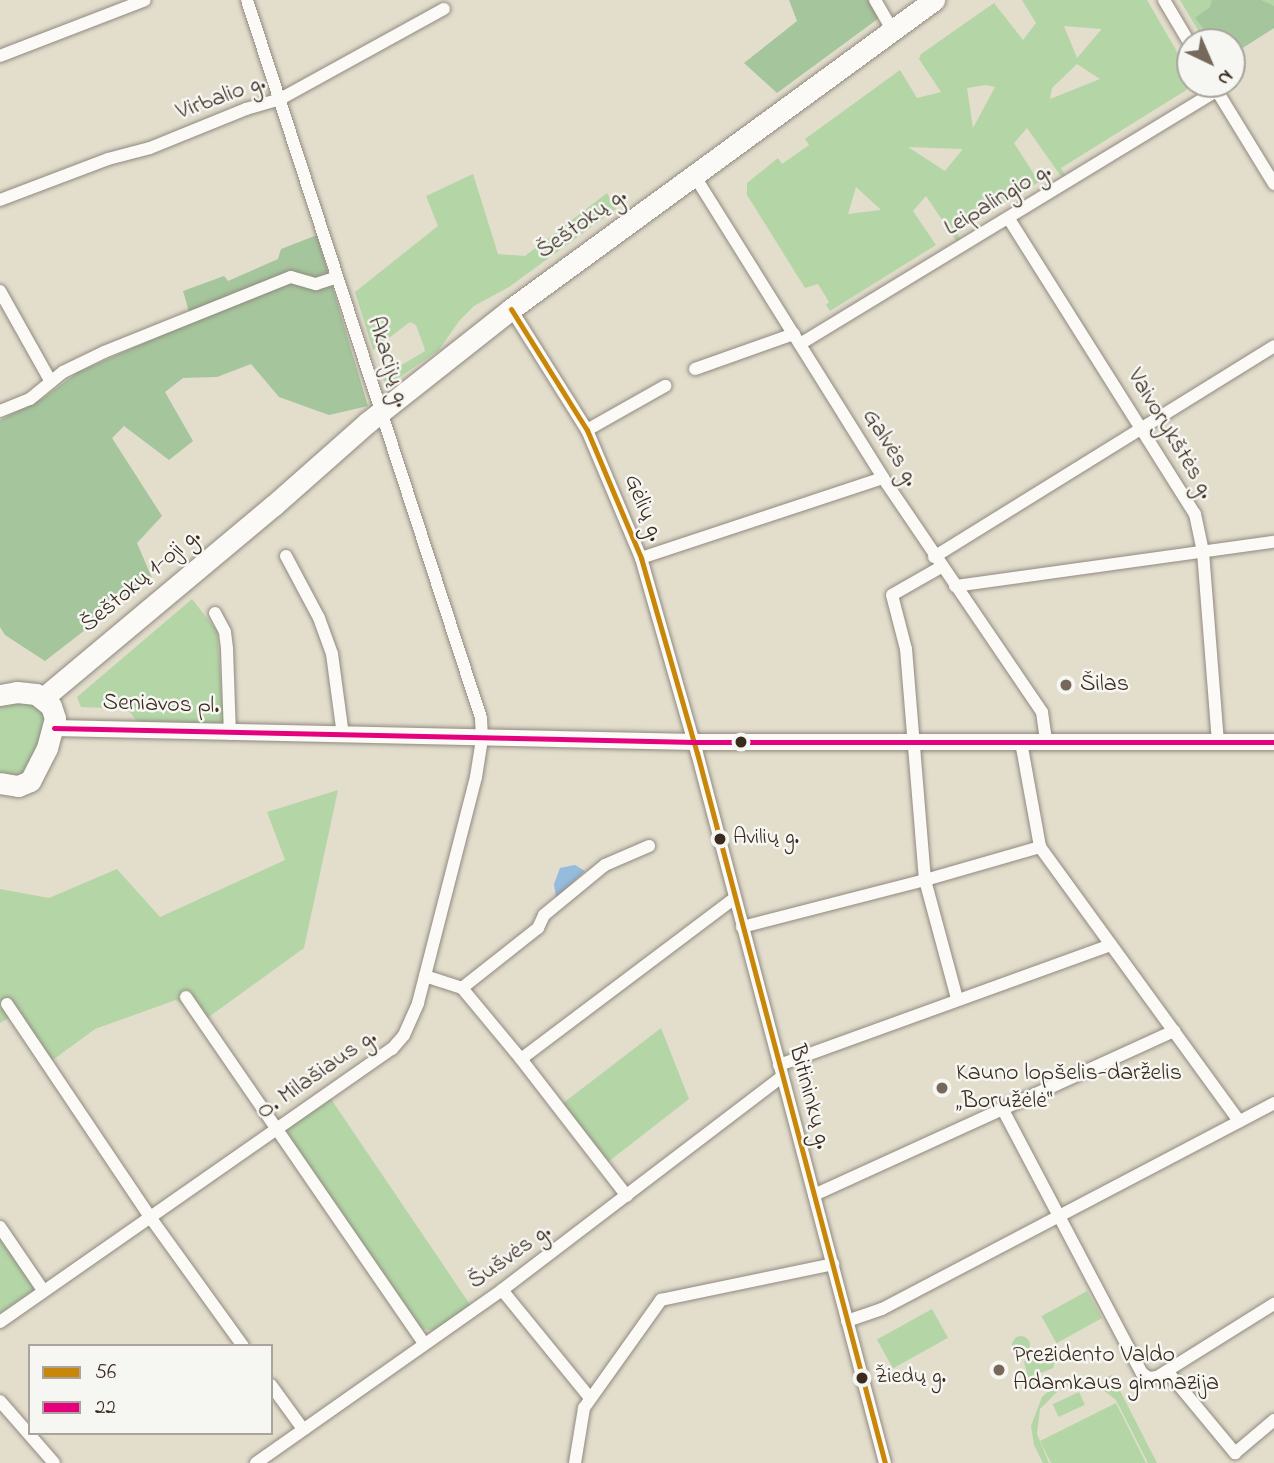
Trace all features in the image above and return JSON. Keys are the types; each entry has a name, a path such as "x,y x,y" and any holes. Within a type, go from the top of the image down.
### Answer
{"main road":[{"name":"Šeštokų g.","path":"274,506 381,412 511,309 934,0"},
{"name":"Šeštokų 1-oji g.","path":"43,698 274,506"},
{"path":"0,695 29,692 43,698 51,706 54,728 30,781 18,786 0,783"}],"street":[{"path":"0,56 145,0"},
{"name":"Akacijų g.","path":"247,0 481,718 482,738"},
{"path":"875,0 892,31"},
{"path":"1164,0 1181,28"},
{"name":"Virbalio g.","path":"0,200 108,159 150,148 246,108 280,99 444,9"},
{"name":"Leipalingio g.","path":"695,369 797,339 1009,219 1198,98"},
{"path":"1222,98 1274,184"},
{"name":"Galvės g.","path":"694,174 937,562 1042,712 1046,742"},
{"name":"Vaivorykštės g.","path":"1009,219 1195,514 1203,552 1218,741"},
{"path":"0,411 30,399 51,382 104,352 290,277 316,284 337,277"},
{"path":"0,291 51,382"},
{"name":"Gėlių g.","path":"511,309 587,430 640,558 694,742"},
{"path":"957,999 925,880 906,649 892,595 937,562 1274,346"},
{"path":"587,430 665,386"},
{"path":"640,558 883,478"},
{"path":"955,586 1274,542"},
{"path":"286,556 319,618 332,654 343,735"},
{"path":"215,613 225,632 230,734"},
{"name":"Seniavos pl.","path":"54,728 230,734 694,742 1274,742"},
{"name":"O. Milašiaus g.","path":"0,1322 392,1049 409,1025 425,976 475,777 482,738"},
{"name":"Bitininkų g.","path":"694,742 733,899 885,1463"},
{"path":"1021,742 1040,847 1239,1121"},
{"path":"462,988 538,928 544,915 605,865 649,846"},
{"path":"742,927 1040,847"},
{"path":"521,1059 733,899"},
{"name":"Šušvės g.","path":"256,1463 502,1290 627,1196 781,1071 957,999 1111,945"},
{"path":"425,976 462,988 627,1196"},
{"path":"186,997 424,1343"},
{"path":"7,1004 150,1217 242,1344"},
{"path":"814,1195 1174,1031"},
{"path":"847,1321 882,1309 1274,1102"},
{"path":"1002,1108 1142,1373 1149,1378 1167,1371 1274,1304"},
{"path":"0,1227 43,1290"},
{"path":"575,1463 580,1419 590,1398 661,1300 832,1264"},
{"path":"502,1290 590,1398"},
{"path":"1167,1371 1234,1453 1274,1420"},
{"path":"273,1388 303,1429"},
{"path":"0,1401 28,1433"},
{"path":"30,1435 54,1463"}],"green space":[{"path":"789,0 868,0 879,18 777,93 744,63 797,21"},
{"path":"1022,0 1147,0 1176,50 1176,96 1061,168 1066,177 1060,175 1027,128 1014,143 1039,182 957,232 961,241 957,242 926,196 913,211 936,245 830,311 826,305 829,302 818,284 805,288 747,195 747,183 778,158 782,164 809,145 805,139 900,70 917,98 941,92 919,59 921,54 994,3 1023,40 1036,23","holes":["1064,26 1101,29 1101,30 1077,58","1077,64 1100,79 1050,99 1052,88","986,85 995,87 973,128 967,88","908,147 962,149 945,171","856,187 880,209 880,210 848,214"]},
{"path":"1180,0 1274,0 1274,28 1246,45 1246,28 1197,28"},
{"path":"1212,0 1261,0 1274,6 1274,28 1246,46 1246,28 1203,28 1195,18 1210,7"},
{"path":"473,174 498,254 525,256 607,193 616,209 509,287 474,306 459,321 439,350 387,386 382,377 425,351 424,347 416,325 410,322 373,350 355,292 438,226 426,196"},
{"path":"317,235 368,406 329,415 279,397 251,364 217,377 183,378 165,392 193,441 169,460 124,426 112,438 162,516 137,543 152,578 45,661 5,635 0,627 0,420 42,399 78,372 192,322 183,291 224,276 228,281 278,259 281,249"},
{"path":"192,599 217,631 224,725 138,722 127,709 81,707 77,697"},
{"path":"29,697 48,718 26,774 0,778 0,701"},
{"path":"338,790 304,948 206,1019 176,1000 95,1029 50,1062 20,1011 0,1023 0,889 49,898 117,869 160,917 285,860 267,812"},
{"path":"661,1028 689,1099 608,1162 562,1104"},
{"path":"331,1099 471,1306 436,1331 422,1329 286,1135 289,1127"},
{"path":"0,1233 34,1282 33,1291 0,1313"},
{"path":"1087,1291 1102,1318 1057,1343 1042,1316"},
{"path":"932,1309 948,1338 893,1368 877,1340"},
{"path":"1021,1336 1027,1339 1030,1345 1027,1351 1021,1354 1015,1351 1012,1345 1015,1339"},
{"path":"1058,1354 1053,1368 1028,1378 1024,1361"},
{"path":"1112,1375 1157,1463 1148,1463 1116,1400 1102,1389 1081,1383 1061,1388 1040,1409 1037,1434 1049,1463 1043,1463 1034,1445 1031,1426 1042,1397 1058,1383 1068,1379 1093,1379 1108,1386 1105,1378"},
{"path":"1079,1392 1085,1405 1059,1417 1053,1404"},
{"path":"1116,1403 1146,1463 1051,1463 1040,1441"}],"water":[{"path":"575,865 585,871 556,898 554,884 560,868"}],"transit line":[{"name":"56","path":"511,309 587,430 641,558 697,753 885,1463"},
{"name":"22","path":"54,728 694,742 1274,742"}],"place":[{"name":"Šilas","path":"1066,685"},
{"name":"Avilių g.","path":"720,839"},
{"name":"Kauno lopšelis-darželis „Boružėlė“","path":"942,1088"},
{"name":"Prezidento Valdo Adamkaus gimnazija","path":"999,1370"},
{"name":"Žiedų g.","path":"862,1378"}]}
